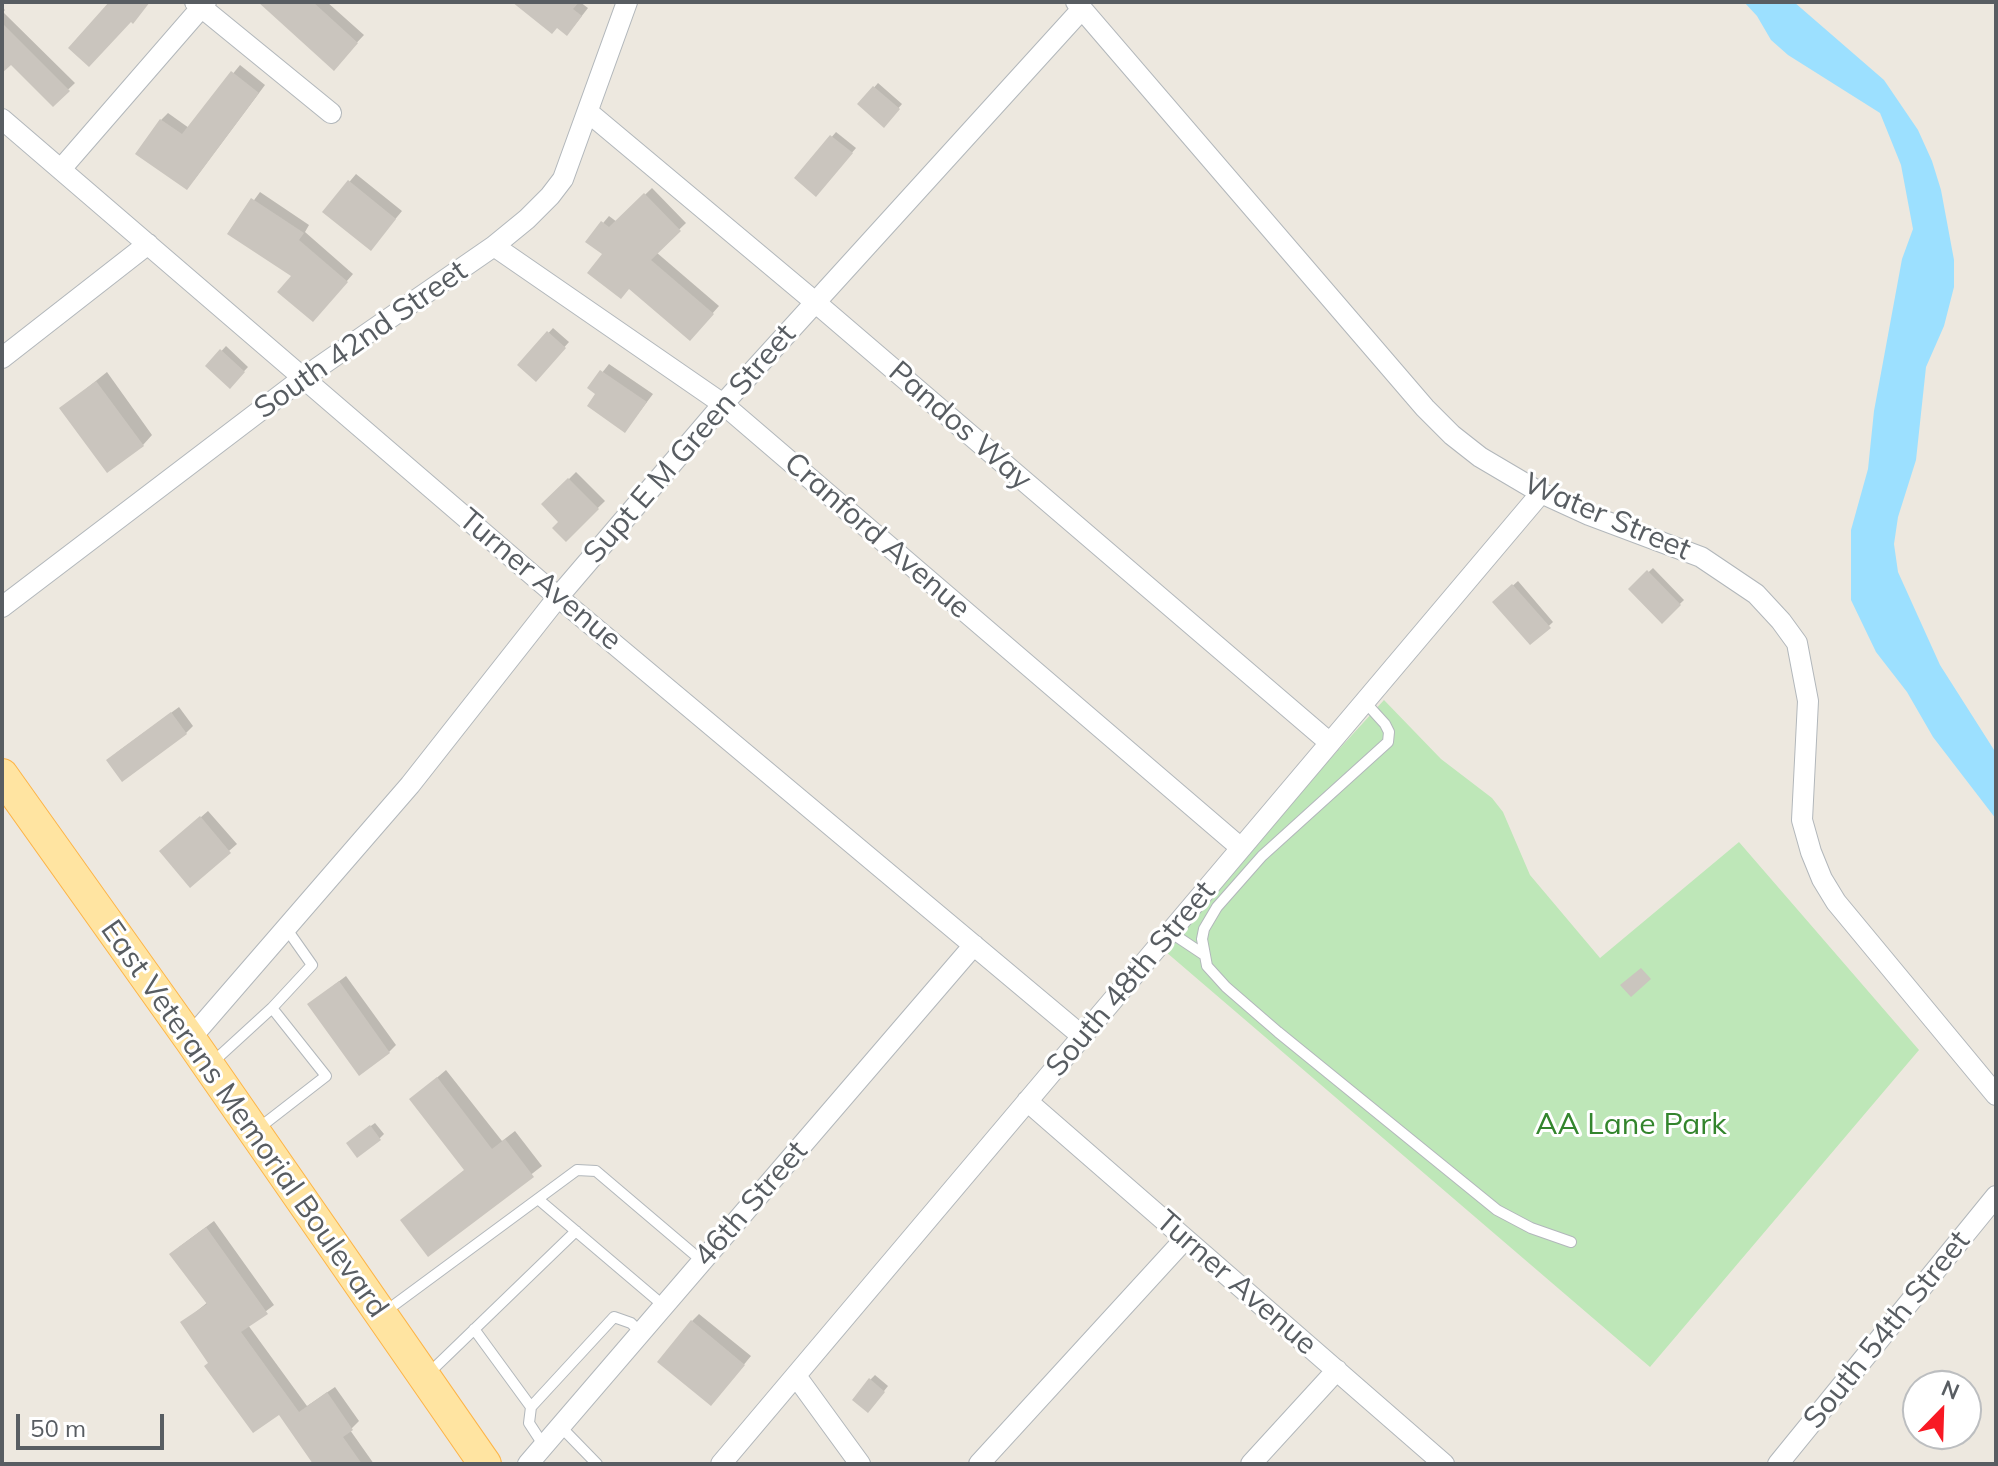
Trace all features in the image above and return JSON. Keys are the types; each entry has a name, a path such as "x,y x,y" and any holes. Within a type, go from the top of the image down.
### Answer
{"main road":[{"name":"East Veterans Memorial Boulevard","path":"2,775 190,1039 485,1464"}],"street":[{"name":"South 42nd Street","path":"2,607 303,378 494,246 527,219 563,179 627,2"},
{"path":"61,169 201,4 331,113"},
{"name":"Supt E M Green Street","path":"190,1039 410,785 558,597 723,404 1079,6"},
{"name":"Water Street","path":"1079,6 1425,408 1480,457 1541,493 1589,515 1701,557 1756,594 1781,621 1797,643 1808,701 1802,820 1822,879 1836,902 1996,1095"},
{"name":"Pandos Way","path":"588,112 1330,743"},
{"name":"Turner Avenue","path":"2,119 558,597 1082,1036"},
{"path":"2,358 148,244"},
{"name":"Cranford Avenue","path":"494,246 723,404 1241,848"},
{"name":"South 48th Street","path":"721,1464 1541,493"},
{"name":"46th Street","path":"528,1464 974,945"},
{"name":"Turner Avenue","path":"1027,1101 1444,1464"},
{"name":"South 54th Street","path":"1778,1464 1996,1196"},
{"path":"979,1464 1185,1239"},
{"path":"1251,1464 1337,1370"},
{"path":"796,1376 860,1464"}],"lane":[{"path":"1365,702 1385,724 1389,732 1388,742 1262,856 1217,907 1204,929 1202,939 1207,966 1226,987 1497,1210 1531,1228 1571,1242"},
{"path":"208,1066 272,1008 312,965 286,928"},
{"path":"1170,932 1203,954"},
{"path":"254,1131 326,1076 272,1008"},
{"path":"381,1314 577,1170 596,1171 702,1261"},
{"path":"538,1199 664,1306"},
{"path":"424,1377 576,1231"},
{"path":"544,1446 529,1423 531,1407 614,1317 631,1323 641,1333"},
{"path":"474,1329 531,1407"},
{"path":"561,1427 597,1464"}],"green space":[{"name":"AA Lane Park","path":"1384,700 1441,759 1492,798 1503,812 1530,875 1600,958 1739,842 1919,1050 1650,1367 1159,946"}],"water":[{"path":"1744,2 1794,2 1884,80 1918,130 1941,190 1954,260 1954,287 1944,326 1926,367 1916,460 1898,517 1894,544 1898,572 1940,665 1996,753 1996,819 1933,737 1907,692 1876,652 1851,600 1851,530 1868,469 1874,411 1902,259 1913,229 1901,165 1880,113 1788,55 1771,40 1757,16"}],"building":[{"path":"109,2 150,2 133,24 131,22 89,67 68,48"},
{"path":"258,2 313,2 358,43 334,71"},
{"path":"512,2 579,2 573,9 582,16 567,36 557,28 552,34"},
{"path":"2,23 70,91 53,107 11,65 2,73"},
{"path":"231,71 259,93 187,190 135,154 160,119 182,134"},
{"path":"873,86 900,109 884,128 857,104"},
{"path":"830,135 853,153 816,197 794,178"},
{"path":"348,180 396,219 371,251 322,212"},
{"path":"644,193 681,231 651,260 714,314 690,341 629,289 621,299 587,273 602,254 585,242 601,221 609,227"},
{"path":"251,198 304,233 299,240 348,282 313,322 277,292 291,276 227,234"},
{"path":"547,331 566,348 536,382 517,365"},
{"path":"220,349 245,372 230,389 205,366"},
{"path":"600,370 647,402 625,433 587,406 595,394 587,388"},
{"path":"96,381 144,446 107,473 59,408"},
{"path":"568,478 599,509 566,542 552,528 558,522 541,504"},
{"path":"1647,570 1681,605 1662,624 1628,589"},
{"path":"1512,584 1551,628 1530,645 1492,602"},
{"path":"171,712 187,734 122,782 106,760"},
{"path":"200,816 231,853 190,888 159,851"},
{"path":"1641,968 1651,979 1631,997 1620,985"},
{"path":"339,981 390,1053 359,1076 307,1004"},
{"path":"437,1077 492,1149 505,1139 534,1177 428,1257 400,1220 464,1170 409,1099"},
{"path":"370,1125 381,1140 357,1158 346,1143"},
{"path":"206,1227 268,1314 241,1332 299,1412 327,1392 353,1430 343,1437 362,1464 313,1464 279,1415 253,1433 204,1366 208,1363 180,1322 207,1304 169,1254"},
{"path":"691,1320 745,1365 711,1406 657,1362"},
{"path":"869,1378 885,1392 868,1413 852,1400"}]}
